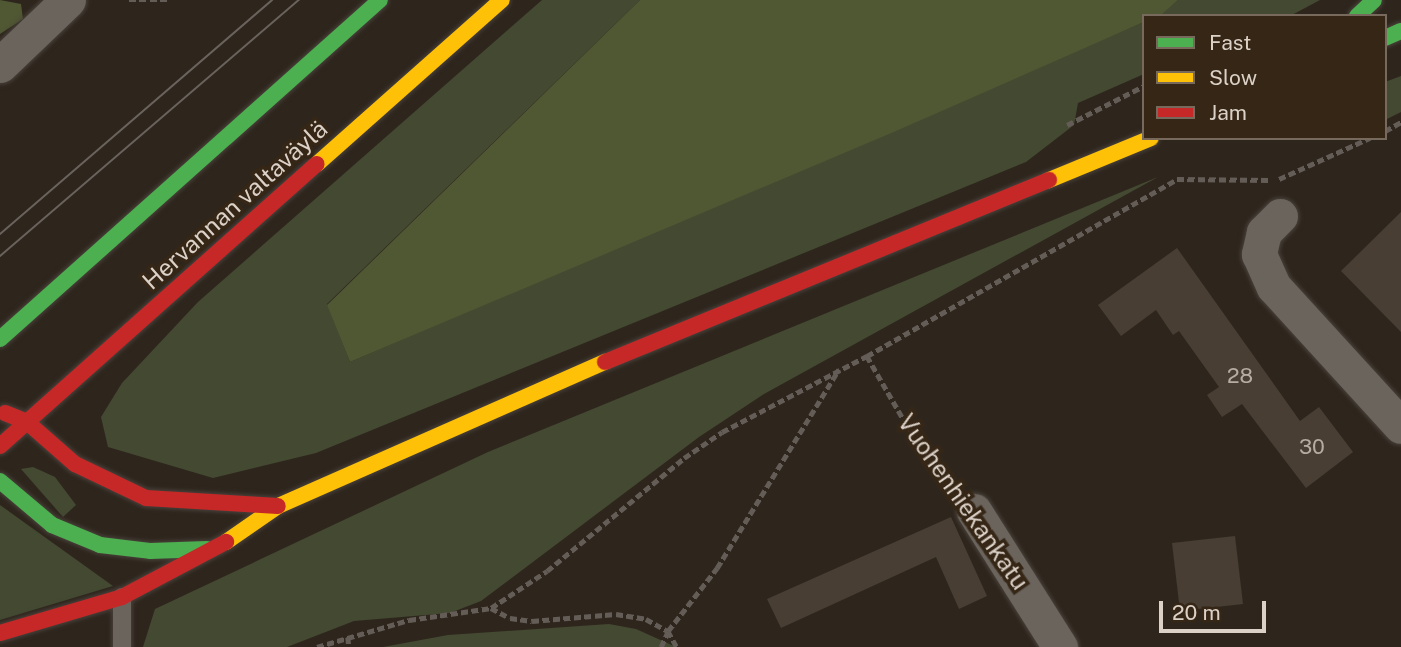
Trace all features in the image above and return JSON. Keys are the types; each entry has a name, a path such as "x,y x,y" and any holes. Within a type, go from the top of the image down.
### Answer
{"highway":[{"path":"0,339 380,0"},
{"name":"Hervannan valtaväylä","path":"0,446 502,0"},
{"path":"1359,14 1374,0"},
{"path":"0,633 122,597 168,577 207,549 244,533 278,506 484,412 1146,140"},
{"path":"0,411 27,422 75,464 146,498 278,506"},
{"path":"0,481 52,525 100,545 150,551 207,549"}],"street":[{"path":"0,65 68,0"},
{"path":"1280,216 1264,232 1259,254 1274,287 1401,426"},
{"name":"Vuohenhiekankatu","path":"974,511 1060,647"}],"lane":[{"path":"122,597 122,647"}],"path":[{"path":"130,0 168,0"},
{"path":"1067,125 1142,87"},
{"path":"317,647 408,620 456,617 491,608 547,571 684,458 1177,179 1275,180 1365,140"},
{"name":"Vuohenhiekankatu","path":"867,356 908,427 974,511"},
{"path":"661,647 668,631 717,568 840,369"},
{"path":"491,608 510,618 532,621 616,614 646,619 668,631 677,647"},
{"path":"348,637 349,647"}],"green space":[{"path":"0,0 21,4 23,19 0,34"},
{"path":"542,0 640,0 327,304 350,362 1142,23 1142,75 1078,103 1074,125 1026,162 316,453 213,478 108,447 101,417 122,383 198,302"},
{"path":"640,0 1178,0 1162,14 1142,14 1142,23 896,131 350,362 327,305"},
{"path":"1178,0 1320,0 1294,14 1160,14"},
{"path":"1401,76 1401,112 1387,119 1387,81"},
{"path":"1158,177 764,394 699,437 481,601 450,613 354,621 287,647 143,647 155,609 488,452"},
{"path":"33,467 55,477 76,505 63,517 21,469"},
{"path":"0,505 113,586 0,620"},
{"path":"609,624 636,629 676,647 383,647 448,635"}],"building":[{"path":"1401,212 1401,332 1341,271"},
{"path":"1177,248 1300,421 1319,407 1353,452 1306,488 1242,404 1222,417 1207,395 1219,387 1179,331 1173,335 1156,310 1121,336 1098,305"},
{"path":"951,517 987,596 959,609 936,557 781,628 767,599"},
{"path":"1235,536 1243,604 1180,611 1172,543"}],"tram line":[{"path":"0,234 272,0"},
{"path":"0,256 299,0"}],"traffic: fast":[{"path":"0,339 380,0"},
{"path":"1359,14 1374,0"},
{"path":"1387,37 1401,31"},
{"path":"0,481 52,525 100,545 150,551 207,549"}],"traffic: slow":[{"path":"317,164 502,0"},
{"path":"1049,180 1146,140"},
{"path":"226,542 278,506 605,362"}],"traffic: jam":[{"path":"0,446 317,164"},
{"path":"605,362 1049,180"},
{"path":"5,413 27,422 75,464 146,498 278,506"},
{"path":"0,633 122,597 226,542"}]}
